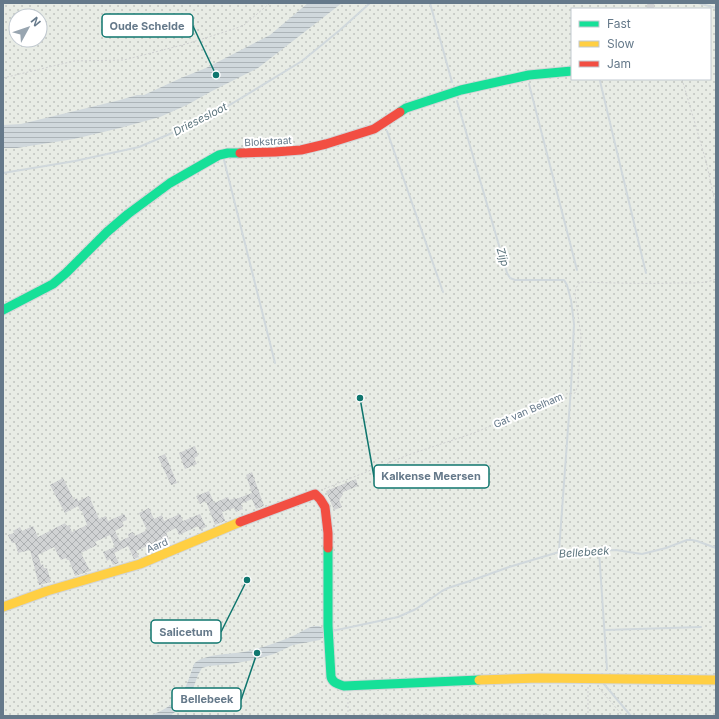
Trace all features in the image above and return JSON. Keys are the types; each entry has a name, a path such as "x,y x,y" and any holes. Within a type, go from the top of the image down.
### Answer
{"street":[{"name":"Blokstraat","path":"3,310 54,284 107,232 128,214 170,183 219,155 228,153 301,150 374,129 406,108 461,90 530,76 571,71"},
{"name":"Aard","path":"3,607 47,591 140,564 238,523 315,494"},
{"path":"315,494 325,507 327,526 328,635 331,677 335,683 344,686 466,680 588,678 716,680"}],"path":[{"path":"3,78 74,61 124,60 186,44 244,25 270,3"},
{"path":"682,80 706,162 716,207"},
{"name":"Gat van Belham","path":"315,494 321,490 408,455 474,433 566,394 575,393 578,385 581,336 575,294 576,288 580,282 652,284 695,283 716,279"},
{"path":"588,678 588,716"},
{"path":"588,678 598,686 623,716"},
{"path":"348,695 348,716"},
{"path":"351,716 494,714 538,714 560,716"}],"shaded area":[{"path":"3,3 716,3 716,716 3,716"},
{"path":"308,3 342,3 258,68 187,105 160,117 74,139 17,148 3,148 3,125 21,124 137,95 144,95 206,68 270,35"},
{"path":"315,626 325,629 326,636 320,640 293,645 274,654 253,660 202,668 190,697 180,708 170,716 149,716 166,708 180,696 194,664 198,661 210,656 257,649 295,635 309,627"}],"building":[{"path":"195,446 198,456 194,458 197,464 185,469 179,453"},
{"path":"165,454 177,483 171,485 158,457"},
{"path":"395,466 408,466 408,480 396,481"},
{"path":"252,472 264,506 256,509 252,499 241,504 243,509 236,512 234,508 222,512 225,521 215,525 206,501 200,504 196,496 209,491 214,503 228,497 229,500 236,499 252,493 246,475"},
{"path":"63,478 74,500 77,498 78,501 89,496 99,519 106,516 108,521 124,514 127,520 122,522 124,526 115,531 120,541 129,537 128,534 133,532 135,536 147,530 139,513 149,508 154,519 162,515 164,521 180,514 183,521 200,514 206,527 200,530 198,526 179,535 176,528 166,533 169,539 164,541 163,539 136,551 139,557 134,559 128,546 114,553 119,563 113,565 110,559 107,561 103,552 115,547 110,535 95,542 97,545 81,553 90,571 75,576 69,560 66,558 61,560 54,547 38,555 41,565 43,564 44,568 47,568 51,582 39,585 30,550 18,553 15,542 12,543 8,535 14,533 13,531 20,527 22,531 33,526 38,537 65,523 67,526 69,525 72,532 87,525 82,511 80,511 78,506 65,513 50,485"},
{"path":"356,479 358,486 343,492 339,500 342,507 334,510 326,491"}],"waterway":[{"name":"Driesesloot","path":"3,173 75,161 139,147 198,122 233,103 302,61 370,3"},
{"name":"Zijp","path":"430,3 452,82"},
{"name":"Driesesloot","path":"698,3 716,8"},
{"path":"600,81 646,273"},
{"path":"529,84 577,270"},
{"name":"Zijp","path":"457,101 507,273 510,278 515,280 564,280 571,300 574,324 571,388 559,551"},
{"path":"387,131 443,292"},
{"path":"224,160 275,363"},
{"name":"Bellebeek","path":"332,631 398,617 416,609 448,588 559,552 616,550 642,554 666,548 687,540 697,541 716,548"},
{"path":"599,551 607,669"},
{"path":"605,630 701,627"},
{"path":"604,684 631,716"}],"traffic: fast":[{"path":"400,112 406,108 461,90 529,75 571,71"},
{"path":"3,310 53,284 107,232 128,214 170,183 219,155 240,153"},
{"path":"328,548 328,626 331,677 334,682 344,686 479,680"}],"traffic: slow":[{"path":"3,607 47,591 140,564 240,522"},
{"path":"479,680 539,678 716,680"}],"traffic: jam":[{"path":"240,153 301,150 326,144 374,129 400,112"},
{"path":"240,522 315,494 325,507 328,548"}],"place":[{"name":"Oude Schelde","path":"216,75"},
{"name":"Kalkense Meersen","path":"360,398"},
{"name":"Salicetum","path":"247,580"},
{"name":"Bellebeek","path":"257,653"}]}
